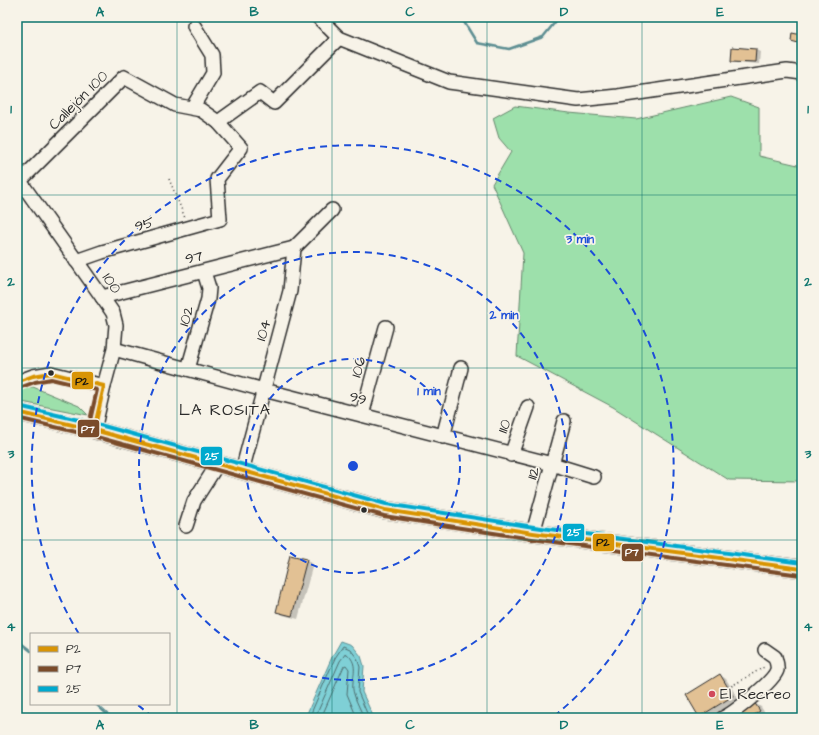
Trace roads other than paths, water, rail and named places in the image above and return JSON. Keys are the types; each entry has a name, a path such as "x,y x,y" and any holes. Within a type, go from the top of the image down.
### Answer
{"main road":[{"path":"17,412 94,430 385,510 533,533 802,569"}],"street":[{"path":"318,17 339,38 449,82 578,100 618,96 787,71 802,73"},
{"path":"192,108 213,74 212,55 194,26"},
{"path":"218,122 260,92 274,103 339,38"},
{"name":"Callejón 100","path":"19,176 124,77 175,105 201,110 218,122 241,148 217,179 220,219"},
{"name":"100","path":"19,176 113,313 116,325 114,349 94,430"},
{"path":"294,248 332,210"},
{"name":"95","path":"76,261 102,252 220,219"},
{"name":"97","path":"102,297 294,248"},
{"name":"104","path":"242,471 290,291 294,248"},
{"name":"102","path":"188,370 208,299 209,288 204,272"},
{"name":"106","path":"362,415 386,327"},
{"name":"99","path":"114,349 511,455 552,464 594,477"},
{"path":"443,437 461,368"},
{"path":"17,382 33,376 51,373 104,386"},
{"name":"110","path":"511,455 528,407"},
{"name":"112","path":"533,533 564,421"},
{"path":"186,526 194,501 217,465"},
{"path":"723,718 746,702 774,675 778,668 770,654"}],"water":[{"path":"341,641 352,645 361,656 364,666 362,692 375,718 305,718 332,657"}],"waterway":[{"path":"461,17 477,43 509,49 543,37 556,21"},
{"path":"17,640 30,650"},
{"path":"97,705 111,718"}],"place":[{"name":"El Recreo","path":"712,694"}],"district":[{"name":"LA ROSITA","path":"225,409"}]}
